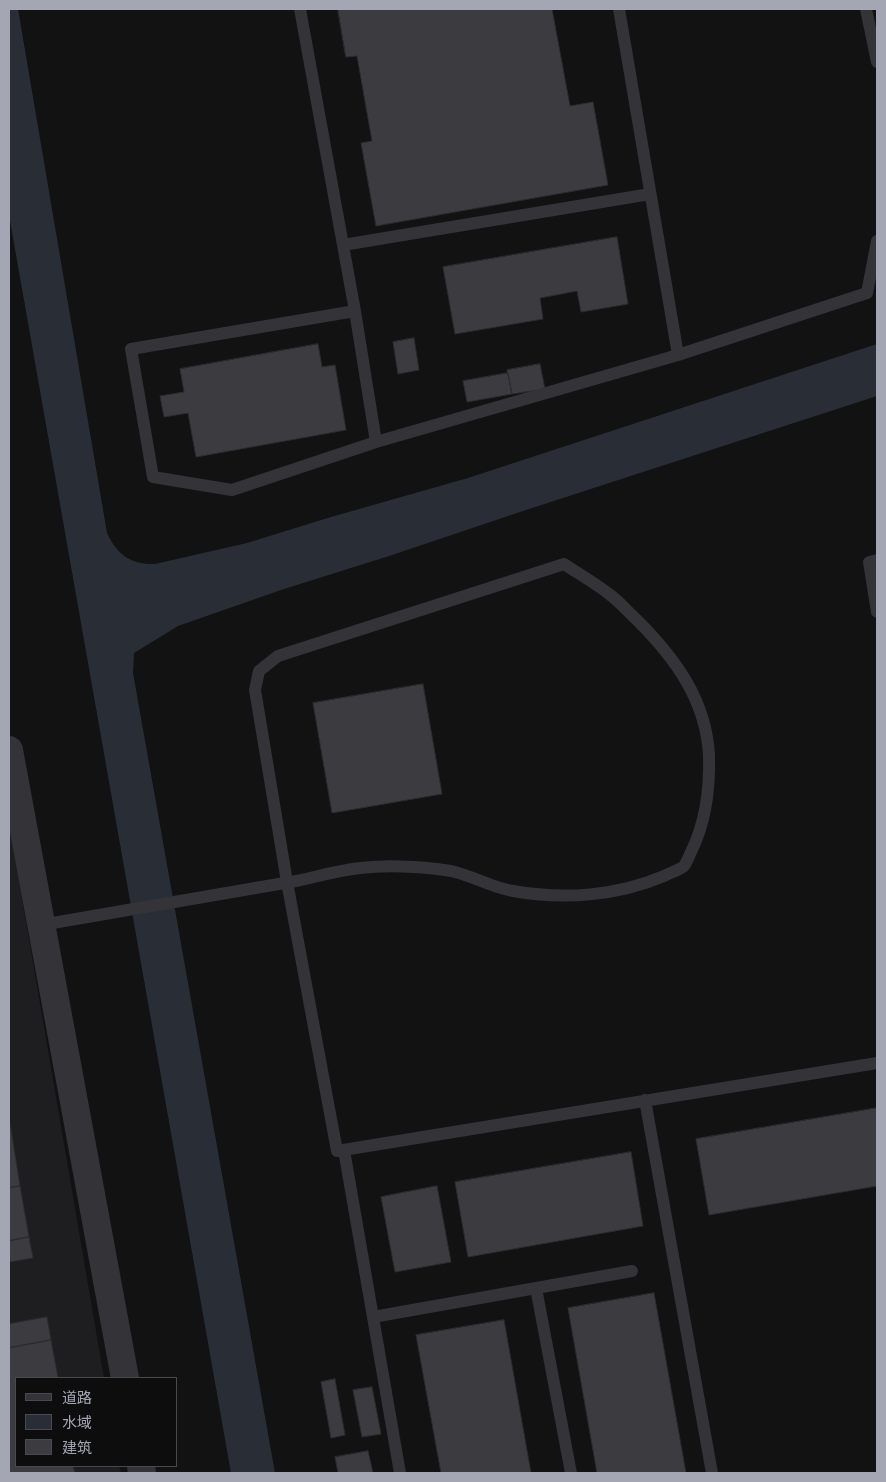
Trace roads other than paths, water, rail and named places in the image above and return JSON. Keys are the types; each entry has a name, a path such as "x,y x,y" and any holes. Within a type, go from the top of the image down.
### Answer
{"street":[{"path":"9,750 124,1377"}],"lane":[{"path":"300,9 355,311 376,442"},
{"path":"619,9 678,355"},
{"path":"866,9 877,62"},
{"path":"343,245 650,194"},
{"path":"355,311 131,349 153,477 232,490 376,442 678,355 867,293 874,280 877,241"},
{"path":"877,560 868,562 877,612"},
{"path":"41,924 236,891 287,882 360,868 412,867 455,872 483,883 512,891 571,896 600,894 629,888 683,867 703,822 708,797 708,748 703,722 694,696 672,658 648,632 611,595 564,564 278,656 259,671 255,690 287,882 337,1151 877,1063"},
{"path":"645,1100 712,1473"},
{"path":"344,1150 400,1473"},
{"path":"373,1317 632,1271"},
{"path":"536,1288 571,1473"}],"water":[{"path":"9,9 18,9 107,533 121,553 139,563 155,564 247,543 468,478 877,344 877,396 281,590 178,626 134,653 133,673 275,1473 231,1473 9,215"}]}
